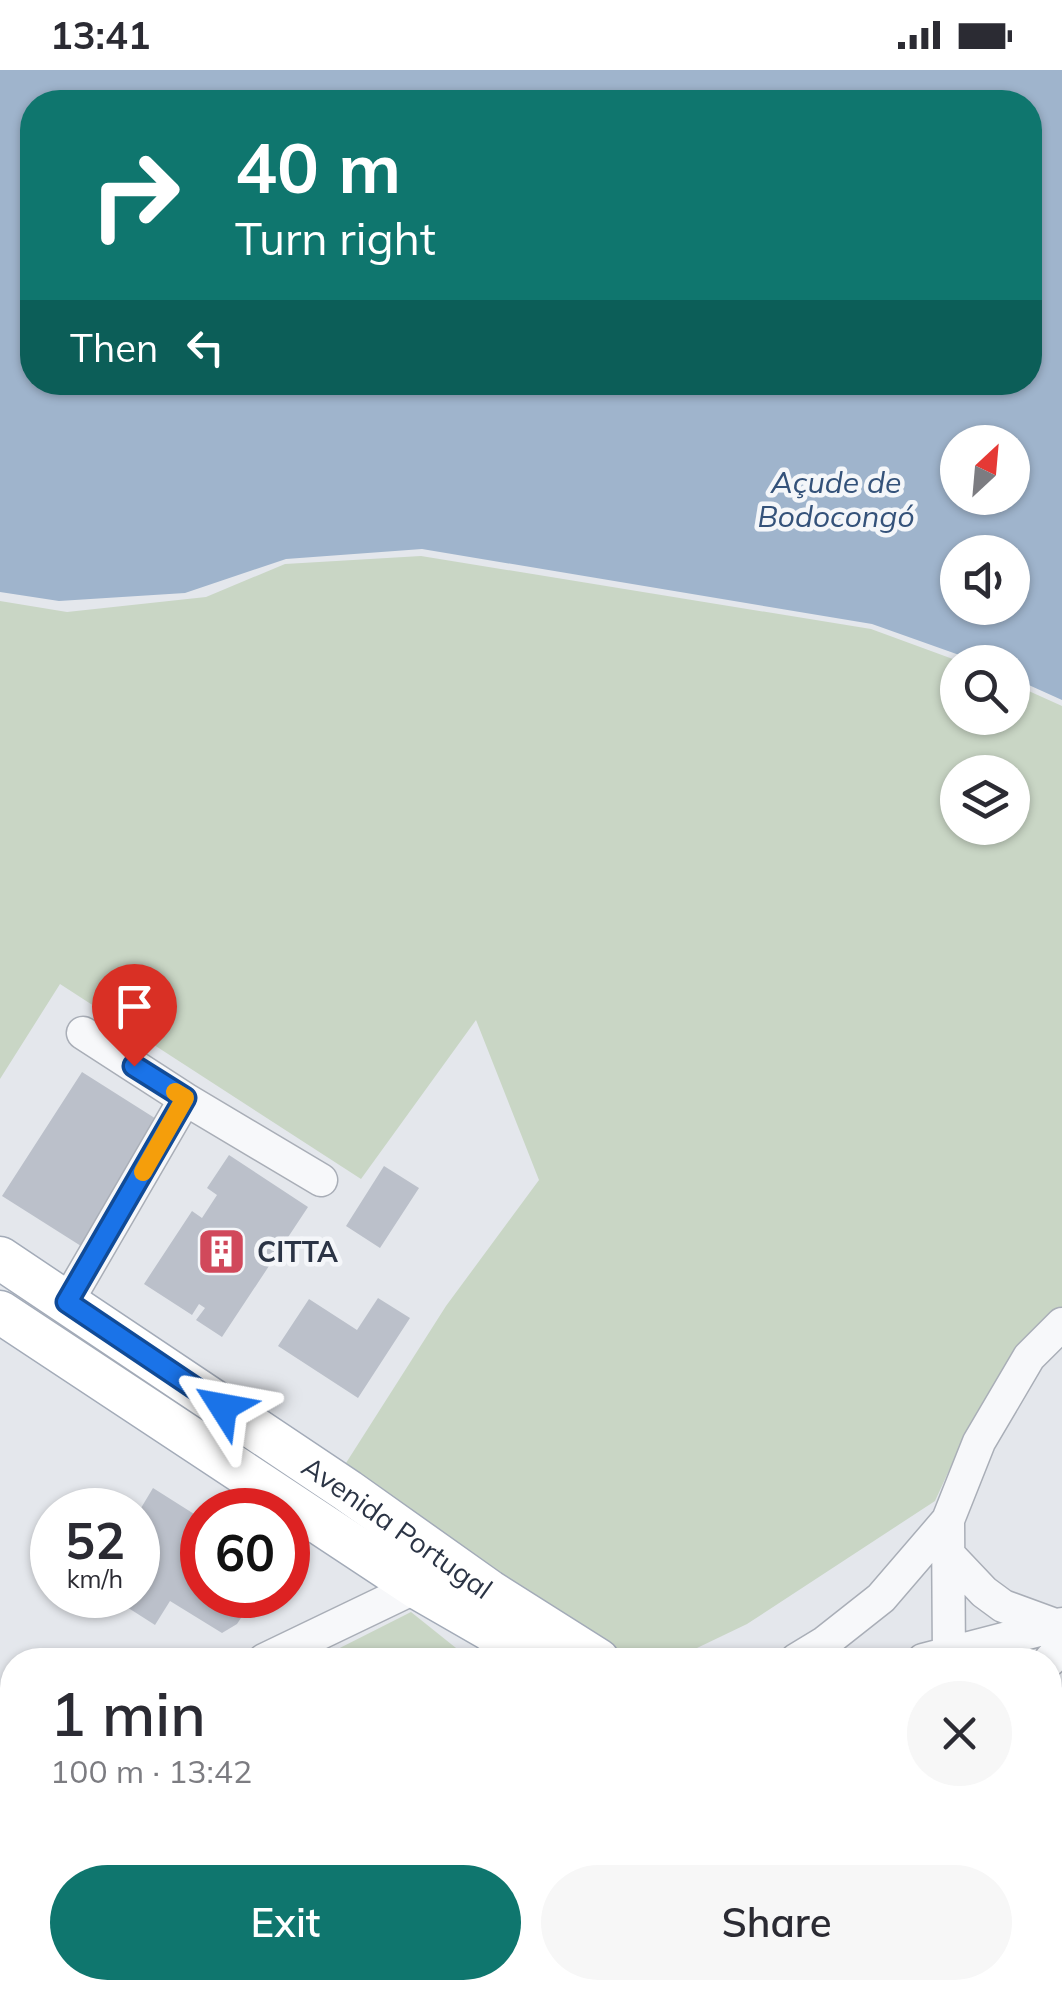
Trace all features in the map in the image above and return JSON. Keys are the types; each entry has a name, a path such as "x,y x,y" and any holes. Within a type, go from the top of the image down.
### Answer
{"main road":[{"name":"Avenida Portugal","path":"0,1258 348,1491 489,1610 522,1648"},
{"name":"Avenida Portugal","path":"0,1312 416,1587 489,1610 572,1648"}],"street":[{"path":"82,1033 320,1180"},
{"path":"67,1302 185,1098"},
{"path":"817,1648 881,1598 948,1520 979,1442 1029,1357 1062,1324"},
{"path":"942,1648 948,1520"},
{"path":"948,1554 984,1592 1004,1606 1060,1632"},
{"path":"289,1648 416,1587"},
{"path":"987,1648 1060,1632"}],"green space":[{"path":"421,556 871,629 940,654 940,735 1030,735 1030,692 1062,706 1062,1312 967,1431 935,1501 747,1624 697,1648 614,1648 339,1474 446,1306 539,1180 476,1020 361,1179 60,984 0,1079 0,601 67,612 206,597 285,564"},
{"path":"411,1612 456,1648 340,1648"}],"water":[{"name":"Açude de Bodocongó","path":"0,70 1062,70 1062,700 1030,686 1030,645 940,645 940,648 872,624 422,549 286,559 185,593 59,601 0,592"}],"building":[{"path":"82,1072 161,1122 81,1246 2,1196"},
{"name":"CITTA","path":"229,1155 308,1207 222,1337 196,1320 205,1308 199,1304 192,1315 144,1284 192,1211 202,1218 217,1195 207,1188"},
{"path":"384,1166 419,1188 380,1248 346,1226"},
{"path":"378,1298 410,1318 358,1398 278,1346 309,1299 357,1330"},
{"path":"160,1492 180,1505 180,1607 170,1601 160,1617"},
{"path":"198,1618 241,1618 222,1633"}],"slow traffic":[{"path":"143,1172 185,1098 175,1092"}],"place":[{"name":"CITTA","path":"222,1251"}],"route":[{"path":"134,1066 185,1098 67,1302 223,1407"}]}
